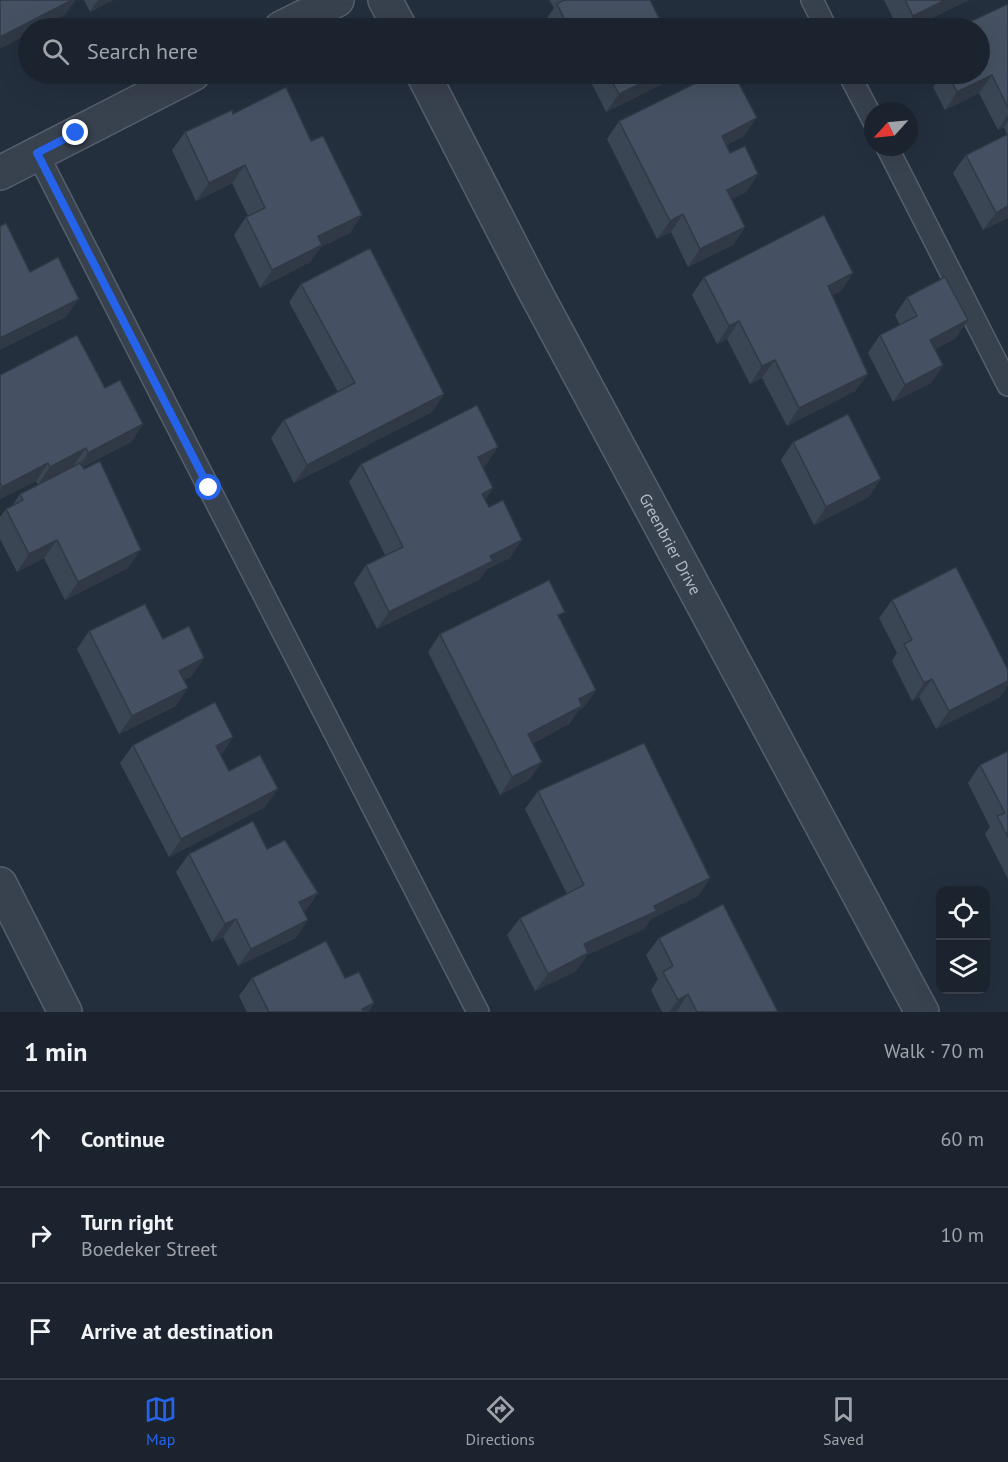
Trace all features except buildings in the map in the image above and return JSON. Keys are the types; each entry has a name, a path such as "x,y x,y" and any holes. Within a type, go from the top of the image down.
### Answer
{"street":[{"path":"301,18 337,0"},
{"path":"385,0 395,18"},
{"path":"0,174 174,84"},
{"name":"Greenbrier Drive","path":"428,84 532,286 922,1012"},
{"path":"0,885 65,1012"}],"lane":[{"path":"812,0 821,18"},
{"path":"854,84 864,103"},
{"path":"37,153 478,1012"},
{"path":"892,156 1008,385"}],"route":[{"path":"76,133 37,153 209,488"}]}
